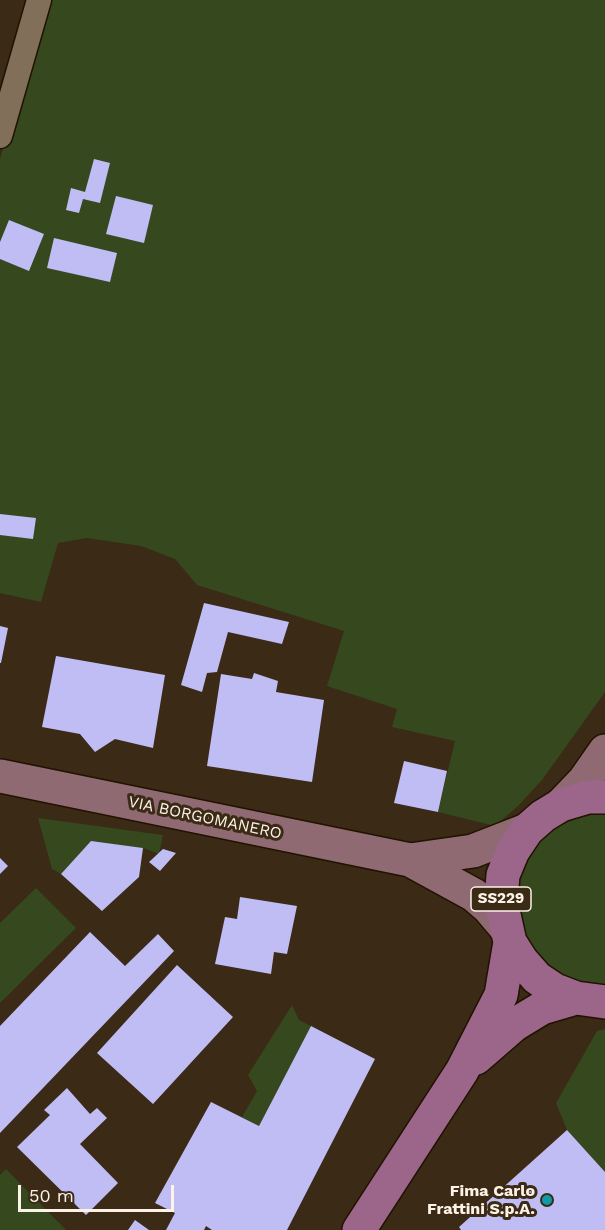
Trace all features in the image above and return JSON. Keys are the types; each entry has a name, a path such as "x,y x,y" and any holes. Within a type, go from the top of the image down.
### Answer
{"main road":[{"path":"561,806 584,781 605,750"},
{"name":"VIA BORGOMANERO","path":"0,776 410,860 474,895 489,908 507,935"},
{"name":"SS229","path":"591,1000 555,990 537,978 522,961 507,935 501,901 503,875 513,851 528,830 543,816 561,806 588,797 605,797"},
{"name":"VIA BORGOMANERO","path":"410,860 473,852 528,830"},
{"path":"359,1230 462,1071 501,995 507,935"},
{"path":"462,1071 514,1025 542,1008 591,1000"}],"street":[{"path":"0,136 39,0"}],"green space":[{"path":"46,0 605,0 605,692 542,780 495,826 438,812 455,741 392,727 397,709 327,686 344,631 197,585 175,559 141,546 87,538 58,543 41,602 0,593 0,159"},
{"path":"605,810 605,987 586,986 561,978 540,962 524,940 515,889 522,863 536,841 556,824 581,813"},
{"path":"38,818 163,835 159,854 143,848 91,842 61,874 52,869"},
{"path":"36,888 76,928 0,1003 0,923"},
{"path":"292,1005 299,1020 311,1026 259,1126 242,1117 257,1091 248,1075"},
{"path":"605,1029 605,1172 567,1130 556,1103 597,1031"},
{"path":"6,1169 66,1230 0,1230 0,1175"}],"building":[{"path":"94,159 110,163 100,203 83,199 79,213 66,210 71,188 85,192"},
{"path":"116,196 153,205 144,243 106,234"},
{"path":"9,220 44,234 29,271 0,259 0,242"},
{"path":"54,238 117,253 110,282 47,268"},
{"path":"0,514 36,518 33,539 0,535"},
{"path":"204,603 289,622 282,644 228,632 217,672 207,673 202,692 181,685"},
{"path":"0,626 8,628 1,663 0,663"},
{"path":"56,656 165,675 153,748 115,739 95,752 80,734 42,727"},
{"path":"254,673 278,681 276,692 324,700 312,782 207,766 221,674 252,679"},
{"path":"404,761 447,771 438,812 394,803"},
{"path":"91,841 143,848 139,877 102,911 61,874"},
{"path":"163,849 176,853 160,871 149,862"},
{"path":"0,858 8,866 0,874"},
{"path":"240,897 297,906 287,954 274,952 271,974 215,964 225,917 237,919"},
{"path":"90,932 125,966 158,934 174,951 0,1133 0,1026"},
{"path":"177,965 233,1017 153,1104 97,1053"},
{"path":"311,1026 375,1059 287,1230 212,1230 206,1226 204,1230 166,1230 175,1213 155,1203 211,1102 259,1126"},
{"path":"67,1088 90,1114 97,1108 107,1118 80,1144 118,1183 86,1215 17,1147 50,1115 44,1110"},
{"name":"Fima Carlo Frattini S.p.A.","path":"567,1130 605,1172 605,1230 461,1230 459,1227"},
{"path":"135,1220 149,1230 128,1230"}],"place":[{"name":"Fima Carlo Frattini S.p.A.","path":"547,1200"}]}
